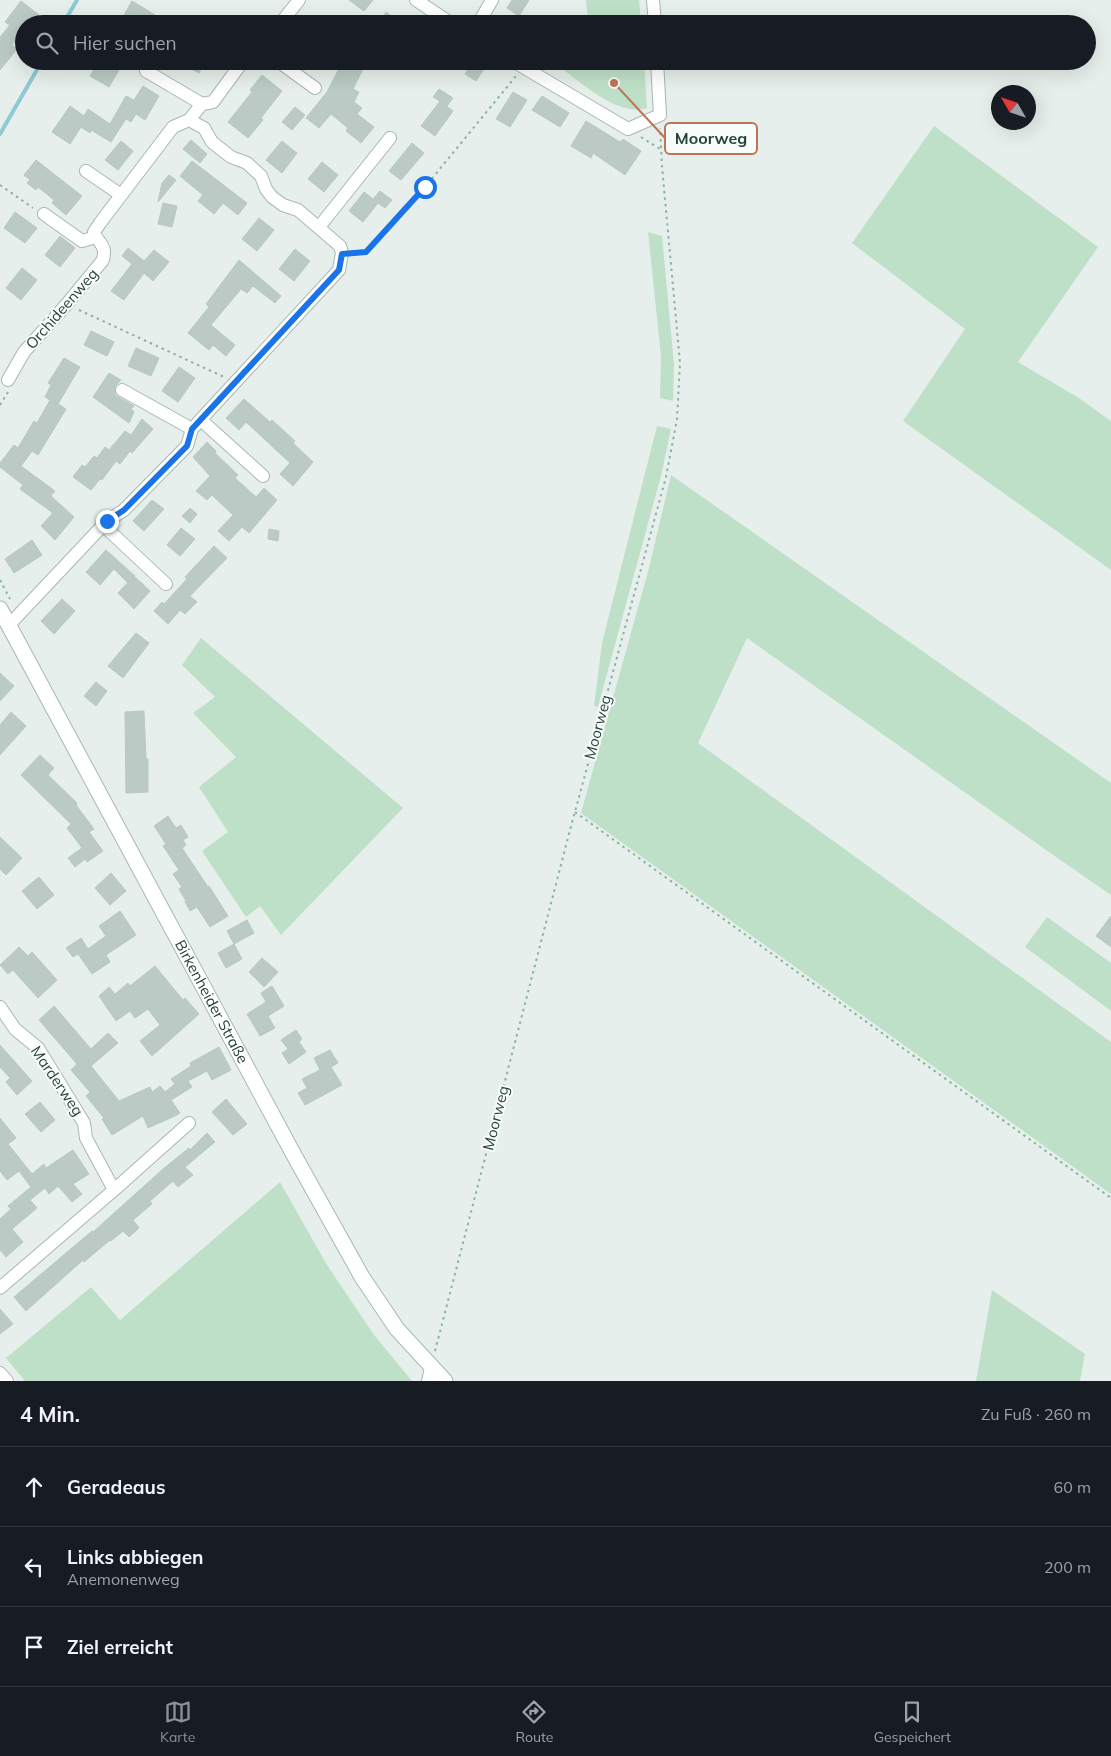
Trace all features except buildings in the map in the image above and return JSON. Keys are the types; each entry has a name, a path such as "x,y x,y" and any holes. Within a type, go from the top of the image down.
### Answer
{"street":[{"path":"287,15 299,0"},
{"path":"416,0 438,15"},
{"path":"483,15 492,0"},
{"path":"652,0 653,15"},
{"path":"44,214 82,241 96,238 94,232 173,127 189,120 202,104 213,102 236,70"},
{"path":"290,70 315,88"},
{"path":"528,70 628,129 660,115 658,70"},
{"path":"146,71 202,104"},
{"path":"9,625 103,525 124,510 187,446 196,424 339,270 342,254 340,246 298,210 283,205 272,197 266,189 261,176 246,164 230,157 212,142 204,128 189,120"},
{"path":"319,227 390,138"},
{"path":"86,171 121,195"},
{"name":"Orchideenweg","path":"8,380 24,352 103,260 105,251 96,238"},
{"path":"122,390 196,424 263,476"},
{"path":"103,525 166,584"},
{"name":"Birkenheider Straße","path":"0,609 295,1157 357,1268 430,1375 445,1381"},
{"name":"Marderweg","path":"0,1007 15,1029 38,1048 84,1122 86,1138 114,1190"},
{"path":"0,1288 189,1123"},
{"path":"0,1373 7,1381"}],"path":[{"path":"342,254 366,252 425,187 513,70"},
{"name":"Moorweg","path":"430,1375 575,812 666,477 677,419 680,363 661,149 660,115"},
{"path":"628,129 661,149"},
{"path":"0,185 44,214"},
{"path":"66,305 236,382"},
{"path":"575,812 1111,1198"}],"green space":[{"path":"586,0 639,0 640,15 588,15"},
{"path":"564,70 645,70 647,108 636,110 624,108 588,88"},
{"path":"934,126 1098,247 1018,362 1079,398 1111,421 1111,570 903,421 965,329 852,243"},
{"path":"648,232 662,236 674,364 673,401 660,398 661,356"},
{"path":"657,426 671,429 661,476 598,707 594,706 602,643"},
{"path":"671,475 1111,783 1111,895 747,638 698,743 1111,1042 1111,1194 581,813 649,568"},
{"path":"201,638 403,808 281,935 260,906 246,917 202,851 228,832 199,787 236,757 193,713 215,697 182,665"},
{"path":"1047,917 1111,963 1111,1011 1025,947"},
{"path":"280,1182 327,1265 374,1335 412,1381 25,1381 6,1358 91,1287 120,1320"},
{"path":"992,1290 1085,1354 1080,1381 976,1381"}],"waterway":[{"path":"68,15 77,0"},
{"path":"0,134 37,70"}],"place":[{"name":"Moorweg","path":"614,83"}],"route":[{"path":"107,521 124,510 187,446 192,429 339,270 342,254 366,252 425,187"}]}
